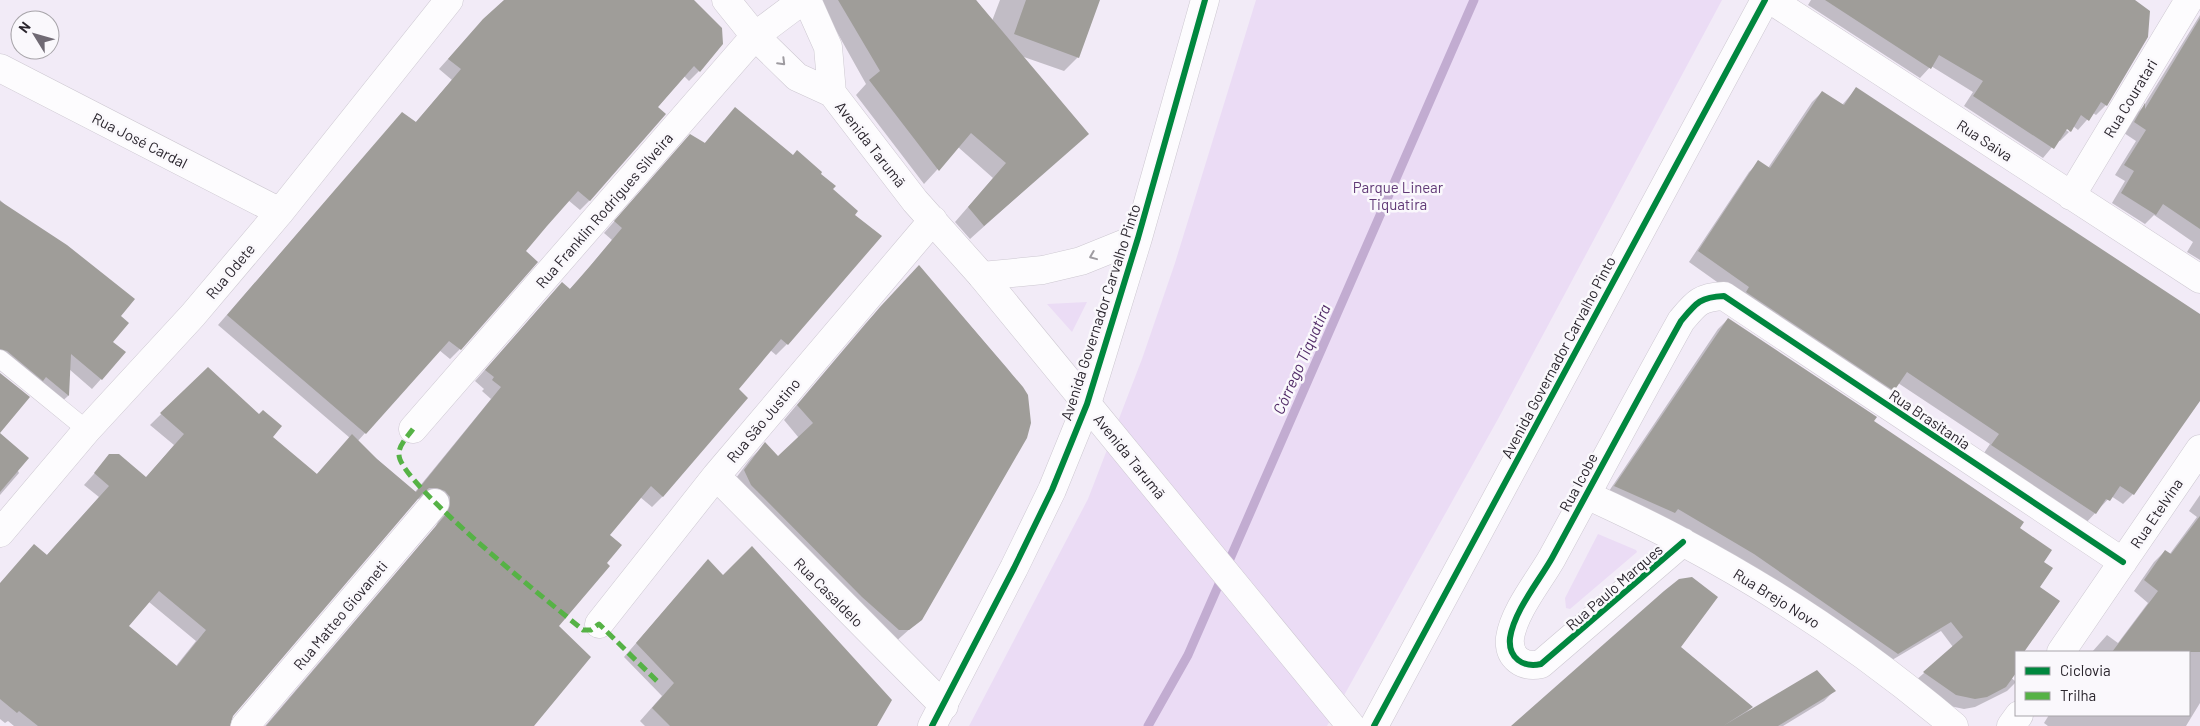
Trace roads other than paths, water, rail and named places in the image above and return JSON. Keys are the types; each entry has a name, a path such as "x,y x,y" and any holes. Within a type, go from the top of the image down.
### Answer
{"street":[{"name":"Rua Odete","path":"0,533 87,430 193,315 280,212 449,0"},
{"name":"Avenida Tarumã","path":"726,0 755,36 797,77 832,93 915,201 982,276 1351,726"},
{"name":"Avenida Tarumã","path":"805,0 828,47 832,93"},
{"name":"Rua Franklin Rodrigues Silveira","path":"413,429 755,36 805,0"},
{"name":"Avenida Governador Carvalho Pinto","path":"938,716 1052,490 1087,404 1138,238 1206,0"},
{"name":"Avenida Governador Carvalho Pinto","path":"1374,726 1765,0"},
{"name":"Rua Saiva","path":"1771,0 2200,279"},
{"name":"Rua Couratari","path":"2071,196 2182,3"},
{"name":"Rua José Cardal","path":"0,68 280,212"},
{"name":"Rua São Justino","path":"599,624 716,476 932,220"},
{"path":"982,276 1052,268 1081,261 1138,238"},
{"name":"Rua Icobe","path":"1560,650 1541,664 1530,666 1519,661 1512,653 1510,640 1513,624 1552,558 1585,494 1681,321 1695,305 1708,297 1724,296"},
{"name":"Rua Brasitania","path":"1724,296 2123,562"},
{"name":"Rua Etelvina","path":"2063,651 2200,449"},
{"name":"Rua Casaldelo","path":"716,476 938,716"},
{"name":"Rua Brejo Novo","path":"1585,494 1684,542 1744,576 1824,626 1954,726"},
{"name":"Rua Matteo Giovaneti","path":"245,726 435,503"},
{"name":"Rua Paulo Marques","path":"1560,650 1684,542"}],"lane":[{"path":"0,359 87,430"}],"waterway":[{"name":"Córrego Tiquatira","path":"1148,726 1188,655 1474,0"}],"park label":[{"name":"Parque Linear Tiquatira","path":"1398,196"}]}
